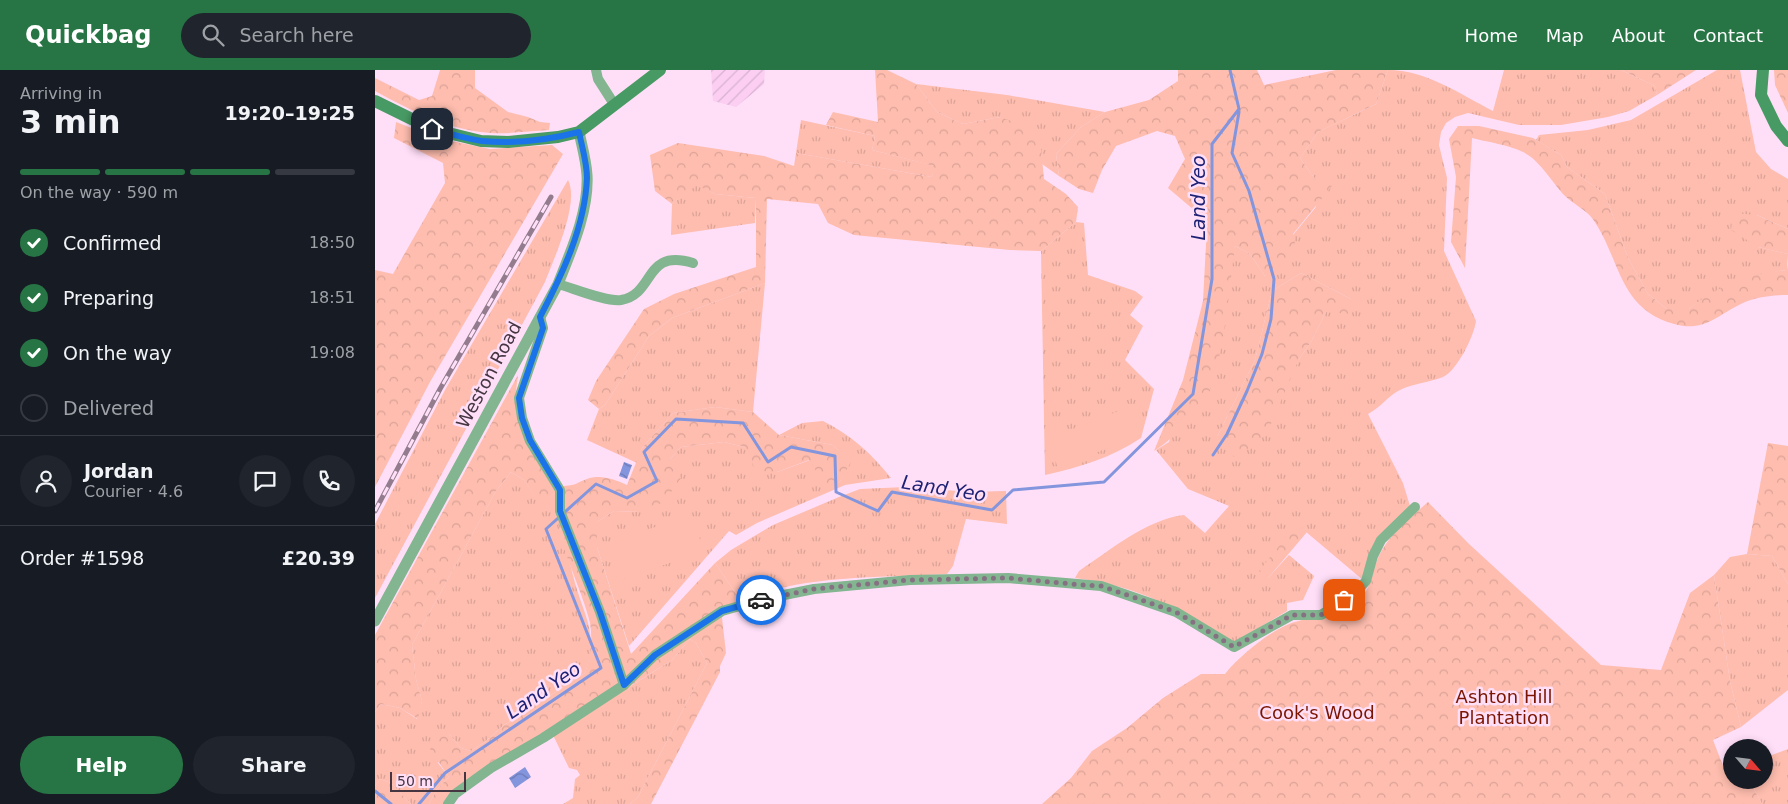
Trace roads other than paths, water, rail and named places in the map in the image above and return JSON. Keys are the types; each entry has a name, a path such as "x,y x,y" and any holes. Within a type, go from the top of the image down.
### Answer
{"main road":[{"path":"375,100 432,129 481,141 508,142 558,138 579,132 660,70"},
{"path":"1763,70 1761,95 1775,126 1788,141"}],"street":[{"path":"596,70 598,78 614,104"},
{"name":"Weston Road","path":"375,621 558,284 583,208 587,177 579,132"},
{"path":"558,284 621,300 634,294 645,285 658,265 670,260 682,259 693,263"},
{"path":"540,317 543,328 519,398 522,418 530,440 560,490 561,515 600,612 624,685"},
{"path":"448,804 455,794 491,768 543,738 624,685 655,655 722,611 765,599 814,589 910,580 1008,578 1101,586 1176,612 1234,647 1292,615 1321,615 1355,592 1366,581 1373,556 1381,540 1415,507"}],"water":[{"path":"624,462 632,465 627,479 619,476"},
{"path":"525,767 531,777 515,788 509,778"}],"waterway":[{"name":"Land Yeo","path":"419,804 445,773 601,668 546,529 596,484 627,498 657,481 644,452 676,419 743,423 768,462 791,447 835,456 836,492 878,511 892,492 992,510 1013,490 1104,482 1193,394 1212,279 1212,144 1239,109 1230,70"},
{"path":"1213,455 1227,434 1247,391 1262,354 1271,319 1274,279 1249,191 1232,153 1239,112"},
{"name":"Land Yeo","path":"375,791 391,804"}],"railway":[{"path":"375,511 440,389 551,197"}],"park label":[{"name":"Ashton Hill Plantation","path":"1504,708"},
{"name":"Cook's Wood","path":"1317,713"}]}
